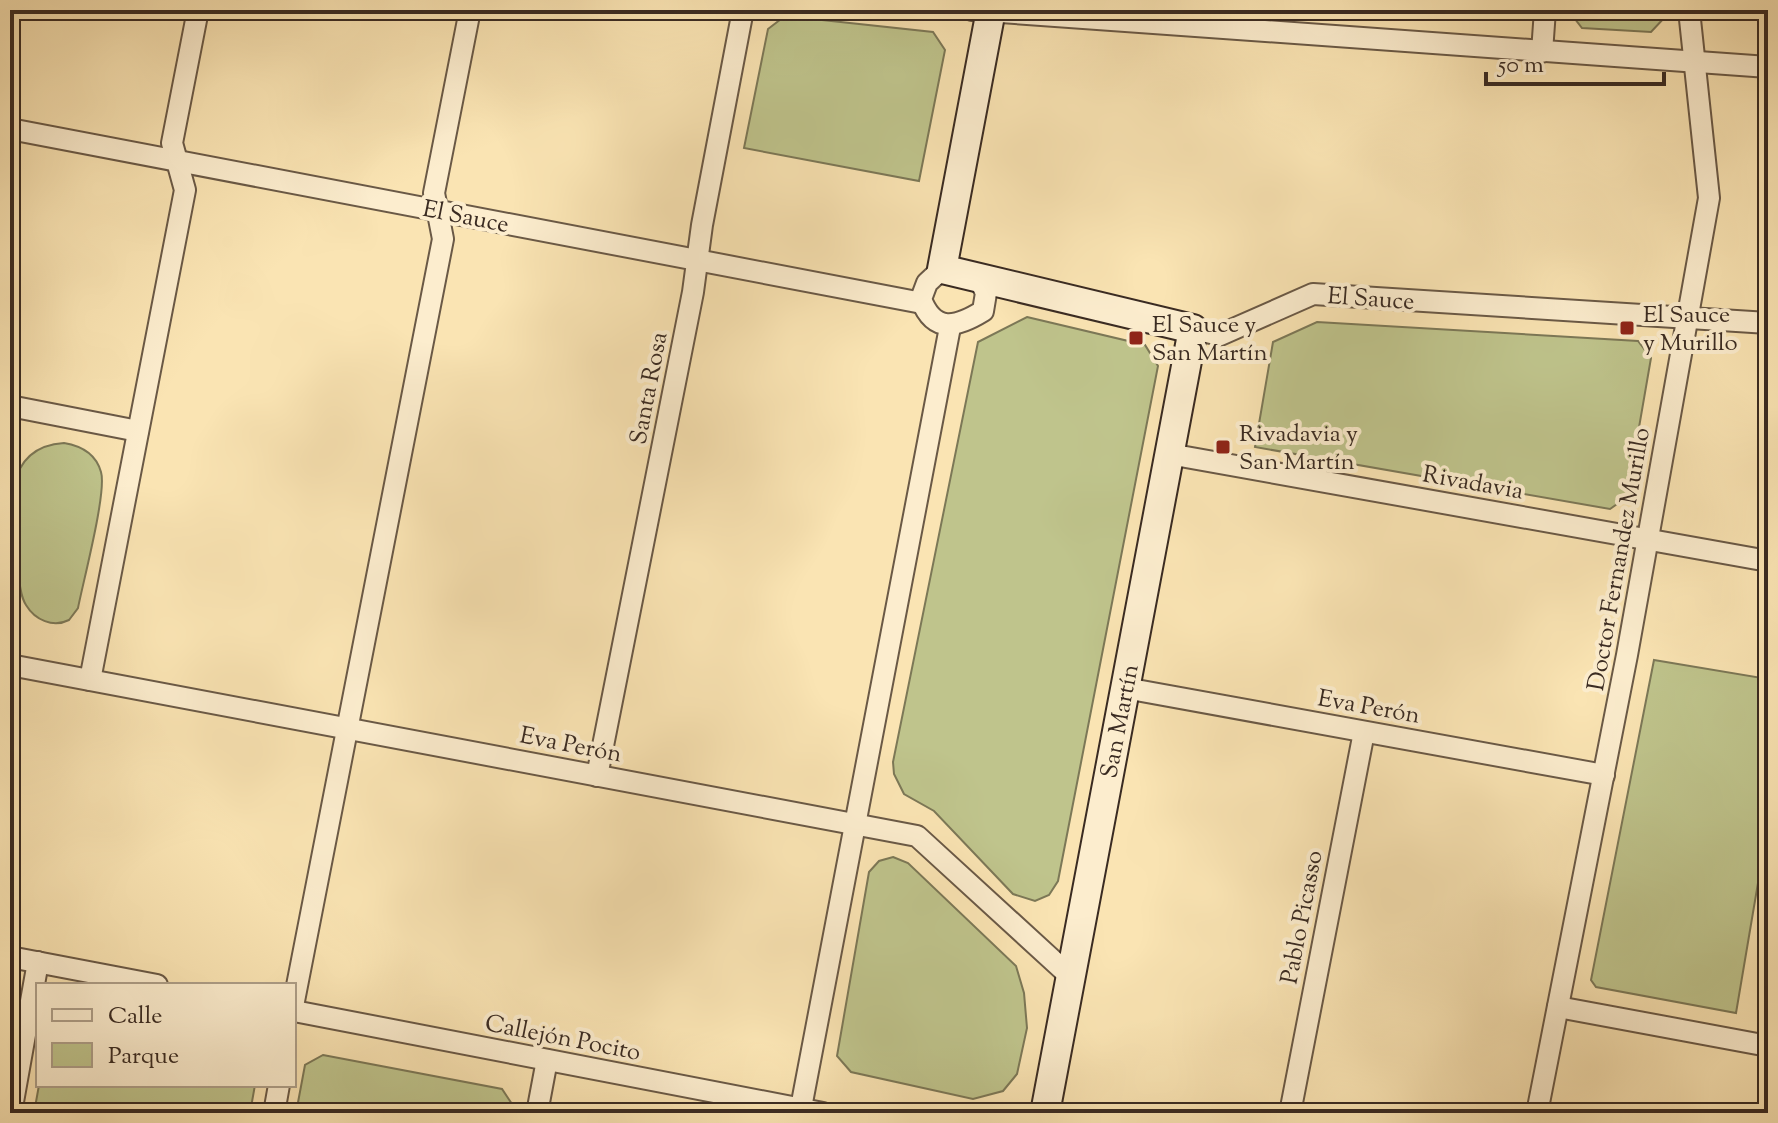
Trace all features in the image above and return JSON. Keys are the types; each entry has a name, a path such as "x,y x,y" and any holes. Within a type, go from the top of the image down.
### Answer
{"street":[{"path":"90,680 185,190 172,143 198,10"},
{"path":"296,991 443,239 434,193 470,10"},
{"name":"Santa Rosa","path":"597,776 743,10"},
{"path":"1542,52 1545,10"},
{"name":"Doctor Fernandez Murillo","path":"1537,1113 1604,775 1709,198 1689,10"},
{"path":"979,278 986,293 983,311 950,327 936,322 922,303 923,288 942,269 984,11 1768,67"},
{"name":"El Sauce","path":"10,129 922,303"},
{"name":"El Sauce","path":"942,269 1220,335 1313,294 1768,323"},
{"path":"800,1111 950,327"},
{"name":"San Martín","path":"1045,1113 1193,329"},
{"path":"10,406 138,431"},
{"name":"Rivadavia","path":"1169,454 1768,561"},
{"name":"Eva Perón","path":"10,665 917,836 1071,977"},
{"name":"Eva Perón","path":"1125,688 1604,775"},
{"name":"Pablo Picasso","path":"1290,1113 1364,732"},
{"path":"10,957 147,983"},
{"path":"11,1113 38,962"},
{"path":"1558,1007 1768,1046"},
{"name":"Callejón Pocito","path":"296,1011 823,1113"},
{"path":"537,1113 547,1060"},
{"path":"274,1113 279,1087"}],"green space":[{"path":"1568,10 1665,10 1665,17 1651,32 1582,28"},
{"path":"785,16 933,32 945,50 919,181 744,148 768,29"},
{"path":"1027,317 1145,345 1158,366 1058,881 1049,895 1035,901 1013,894 934,811 904,794 894,774 893,762 978,342"},
{"path":"1317,322 1638,341 1651,358 1627,497 1610,509 1255,447 1273,342"},
{"path":"64,443 82,449 99,466 101,498 78,608 69,620 51,623 39,618 24,601 11,506 19,471 29,457 43,447"},
{"path":"1654,660 1768,679 1768,824 1736,1013 1596,987 1591,980"},
{"path":"893,857 908,863 1016,966 1024,993 1027,1028 1017,1074 1003,1091 973,1099 851,1072 837,1056 869,872 879,861"},
{"path":"323,1055 502,1089 514,1107 513,1113 296,1113 305,1065"},
{"path":"39,1087 255,1087 250,1113 34,1113"}],"place":[{"name":"El Sauce y Murillo","path":"1627,328"},
{"name":"El Sauce y San Martín","path":"1136,338"},
{"name":"Rivadavia y San Martín","path":"1223,447"}]}
